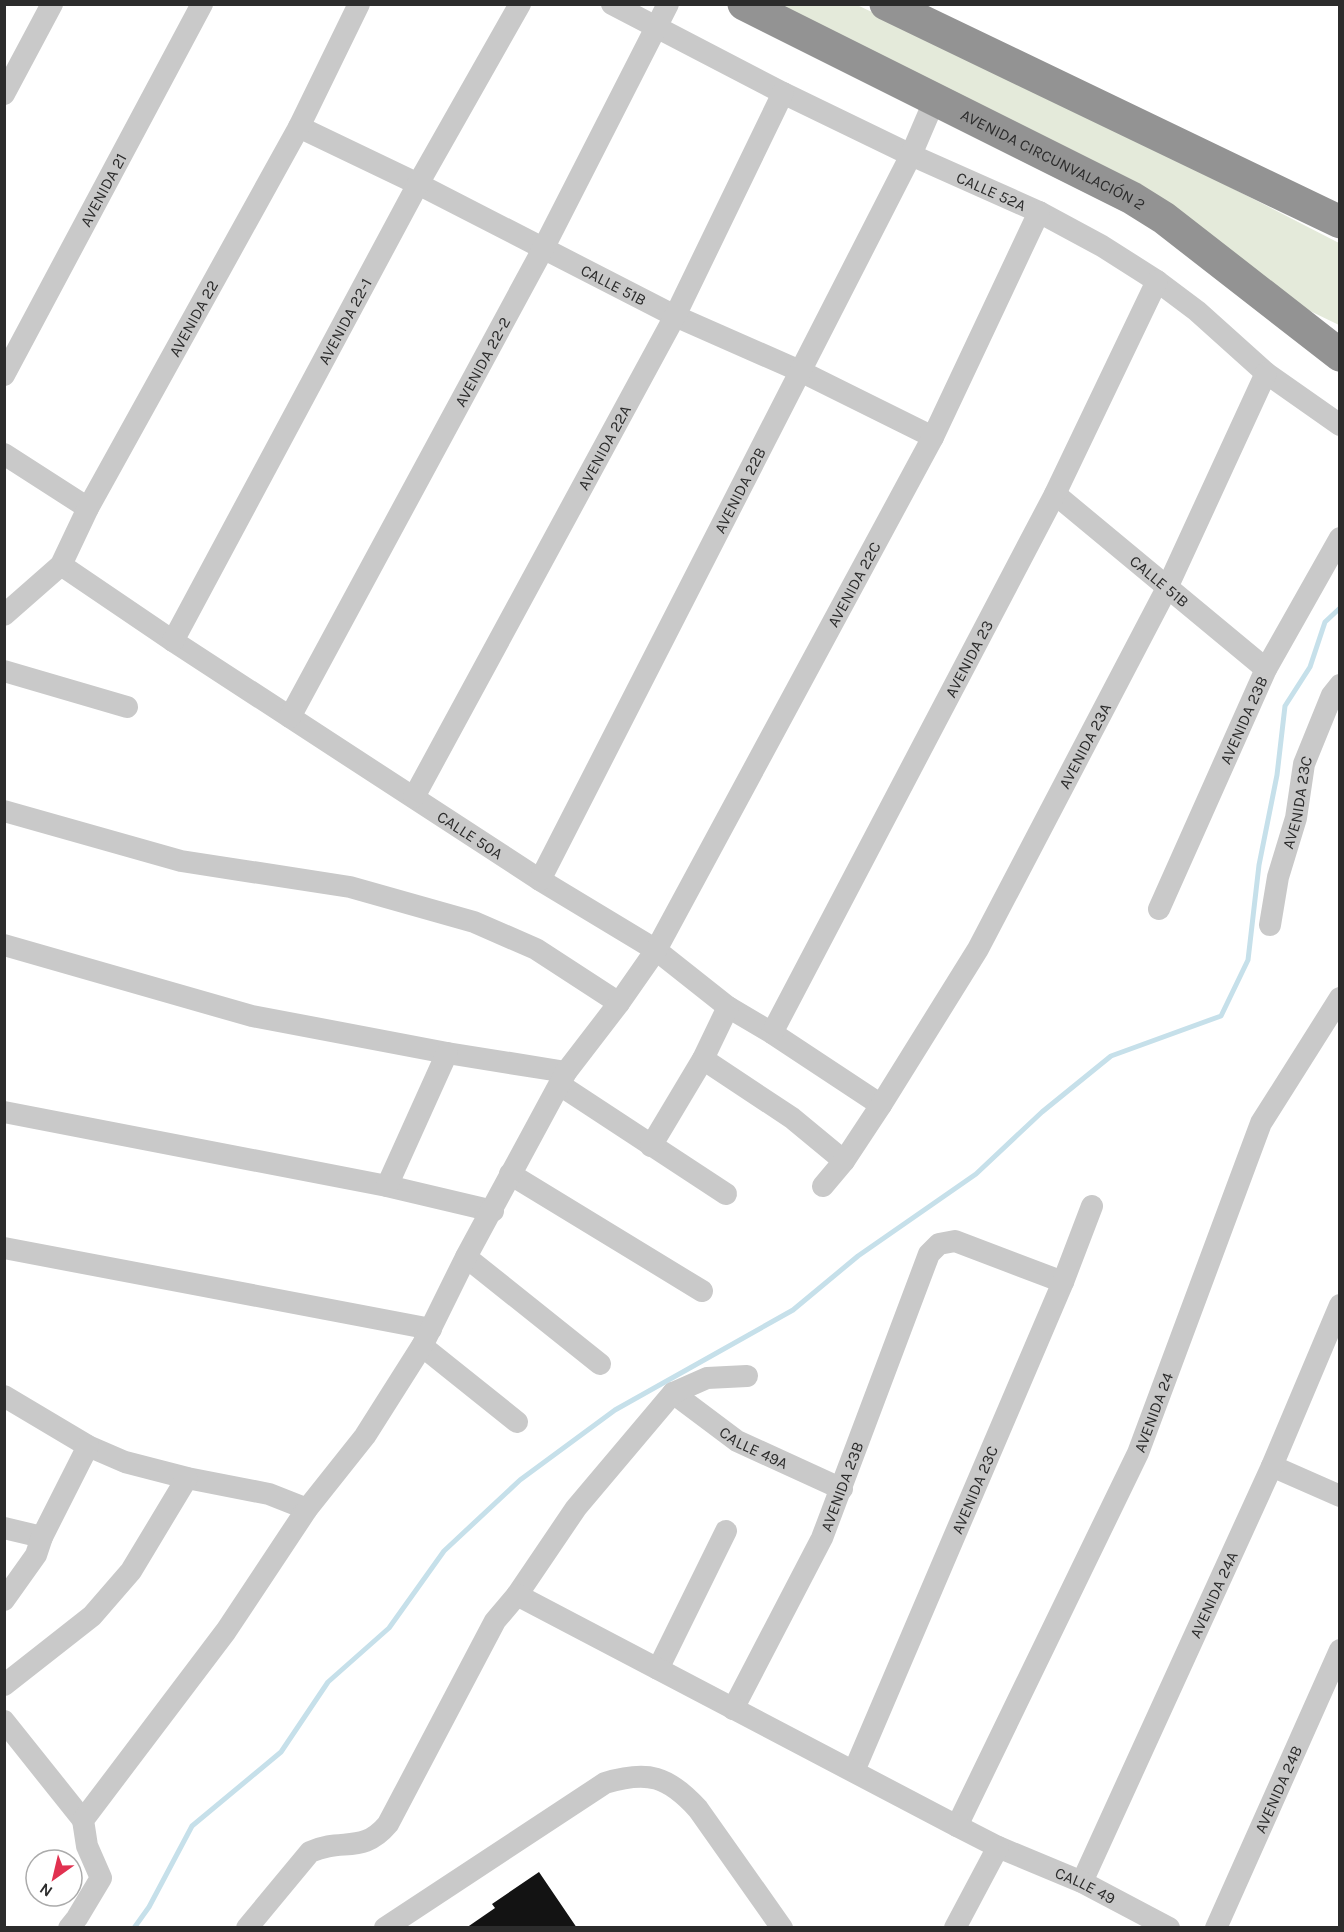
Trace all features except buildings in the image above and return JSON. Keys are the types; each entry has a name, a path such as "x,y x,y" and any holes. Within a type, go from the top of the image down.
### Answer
{"highway":[{"name":"AVENIDA CIRCUNVALACIÓN 2","path":"744,4 1132,198 1164,218 1340,355"},
{"path":"886,4 1340,222"},
{"path":"1292,317 1340,334"}],"street":[{"path":"4,94 52,4"},
{"name":"AVENIDA 21","path":"4,375 202,4"},
{"name":"AVENIDA 22","path":"4,615 61,565 88,508 299,127 359,4"},
{"name":"AVENIDA 22-1","path":"173,641 418,184 520,4"},
{"name":"CALLE 52A","path":"612,4 783,93 911,155 1039,212 1102,246 1157,280 1197,311 1266,373 1340,425"},
{"name":"AVENIDA 22-2","path":"290,717 543,249 668,4"},
{"name":"AVENIDA 22A","path":"414,797 675,316 783,93"},
{"name":"AVENIDA 22B","path":"540,880 911,155 935,99"},
{"name":"CALLE 51B","path":"299,127 418,184 675,316 800,371 933,437"},
{"name":"AVENIDA 22C","path":"83,1820 226,1630 308,1509 365,1436 426,1337 466,1257 493,1211 510,1174 563,1079 656,950 933,437 1039,212"},
{"name":"AVENIDA 23","path":"772,1033 1055,494 1157,280"},
{"name":"AVENIDA 23A","path":"823,1186 844,1161 881,1105 978,949 1167,588 1266,373"},
{"path":"4,454 88,508"},
{"name":"CALLE 51B","path":"1055,494 1266,669"},
{"name":"AVENIDA 23B","path":"1159,909 1266,669 1340,538"},
{"name":"CALLE 50A","path":"61,565 173,641 540,880 656,950 728,1007 772,1033 881,1105"},
{"path":"4,671 127,707"},
{"name":"AVENIDA 23C","path":"1270,925 1278,877 1296,818 1304,764 1332,695 1340,685"},
{"path":"4,811 181,861 350,887 474,922 536,950 619,1003"},
{"path":"4,945 252,1016 447,1053 563,1079 651,1146 726,1194"},
{"name":"AVENIDA 24","path":"957,1827 1138,1453 1261,1123 1340,998"},
{"path":"651,1146 703,1059 728,1007"},
{"path":"387,1186 447,1053"},
{"path":"703,1059 792,1118 844,1161"},
{"path":"4,1112 387,1186 493,1211"},
{"path":"510,1174 702,1291"},
{"name":"AVENIDA 23C","path":"854,1771 1063,1282 1092,1206"},
{"name":"AVENIDA 23B","path":"733,1709 822,1538 929,1254 939,1244 955,1241 1063,1282"},
{"path":"4,1248 426,1337 517,1422"},
{"path":"466,1257 600,1364"},
{"name":"AVENIDA 24A","path":"1082,1882 1272,1467 1340,1305"},
{"path":"247,1928 310,1852 324,1846 363,1843 371,1840 388,1824 495,1621 518,1595 576,1508 673,1393 707,1378 747,1376"},
{"name":"CALLE 49A","path":"673,1393 737,1441 842,1489"},
{"path":"4,1396 88,1446 125,1462 187,1478 269,1494 308,1509"},
{"path":"4,1600 36,1555 42,1537 88,1446"},
{"path":"1272,1467 1340,1496"},
{"path":"4,1685 92,1616 131,1571 187,1478"},
{"path":"4,1528 42,1537"},
{"path":"658,1669 726,1531"},
{"name":"CALLE 49","path":"518,1595 957,1827 1082,1882 1169,1928"},
{"name":"AVENIDA 24B","path":"1216,1928 1340,1650"},
{"path":"4,1721 83,1820 87,1846 101,1878 69,1928"},
{"path":"385,1928 605,1783 641,1775 670,1783 698,1809 782,1928"},
{"path":"955,1928 998,1847"}],"green space":[{"path":"762,5 857,5 1161,148 1226,185 1339,243 1339,325 1308,310"}],"waterway":[{"path":"134,1928 149,1907 192,1826 281,1752 328,1682 389,1628 444,1551 520,1480 615,1410 793,1310 858,1256 976,1174 1042,1112 1111,1056 1221,1016 1248,960 1259,865 1277,775 1285,706 1310,667 1325,622 1340,608"}]}
